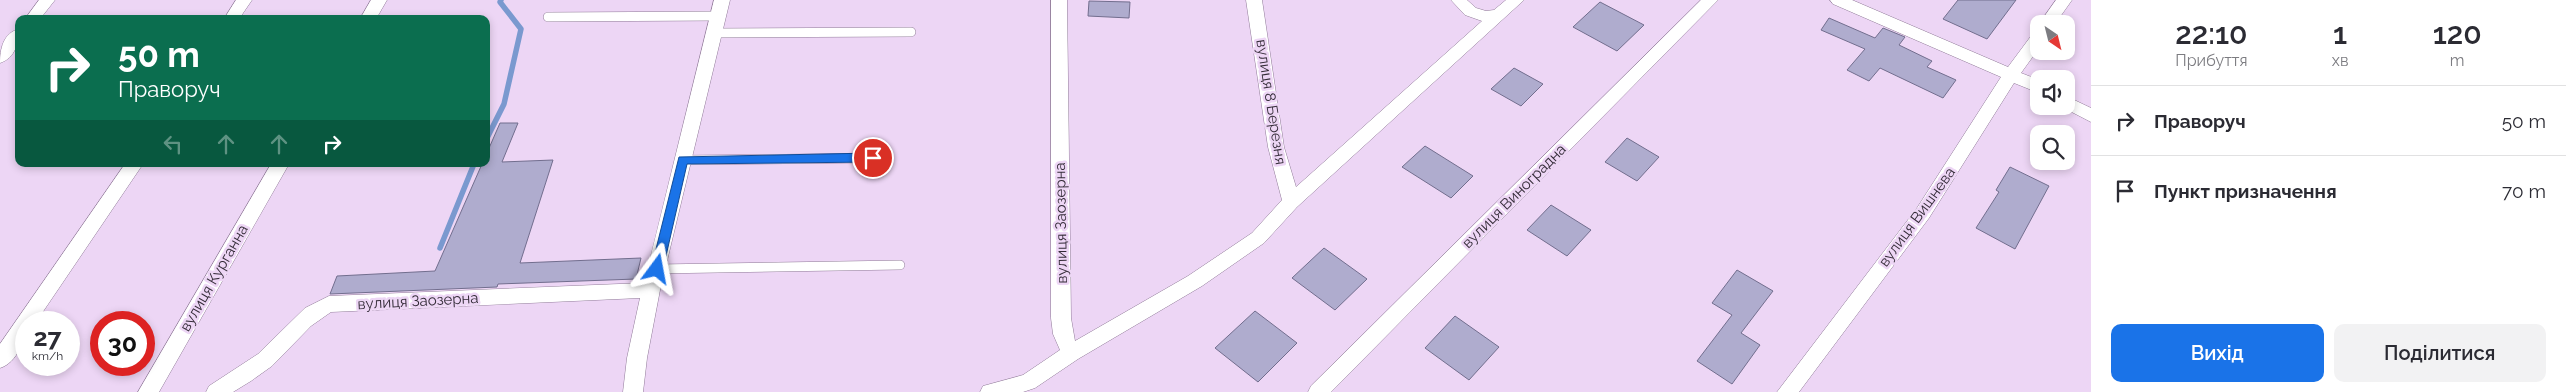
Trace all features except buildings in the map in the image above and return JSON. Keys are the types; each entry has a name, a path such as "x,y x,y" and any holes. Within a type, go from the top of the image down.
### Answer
{"street":[{"path":"35,15 47,0"},
{"path":"234,15 244,0"},
{"path":"370,15 379,0"},
{"name":"вулиця Заозерна","path":"1059,0 1061,318 1063,334 1070,353"},
{"name":"вулиця 8 Березня","path":"1254,0 1276,147 1291,202"},
{"path":"1459,0 1462,7 1473,14 1498,15"},
{"path":"990,392 1028,382 1070,353 1195,281 1258,238 1291,202 1516,0"},
{"name":"вулиця Виноградна","path":"1318,392 1710,0"},
{"path":"1838,0 2030,83"},
{"path":"2053,15 2064,0"},
{"path":"633,392 637,358 651,290 718,17"},
{"path":"0,57 15,39"},
{"name":"вулиця Вишнева","path":"1787,392 1923,213 2011,74 2030,48"},
{"path":"2075,107 2091,116"},
{"path":"0,360 132,167"},
{"name":"вулиця Курганна","path":"148,392 278,167"},
{"name":"вулиця Заозерна","path":"216,392 272,355 301,322 330,304 651,290"}],"lane":[{"path":"548,17 718,17 911,32"},
{"path":"683,160 873,158"},
{"path":"657,269 900,265"}],"waterway":[{"path":"490,132 504,104 521,29 500,2 501,0"},
{"path":"440,248 473,167"}],"route":[{"path":"657,269 683,160 873,158"}]}
